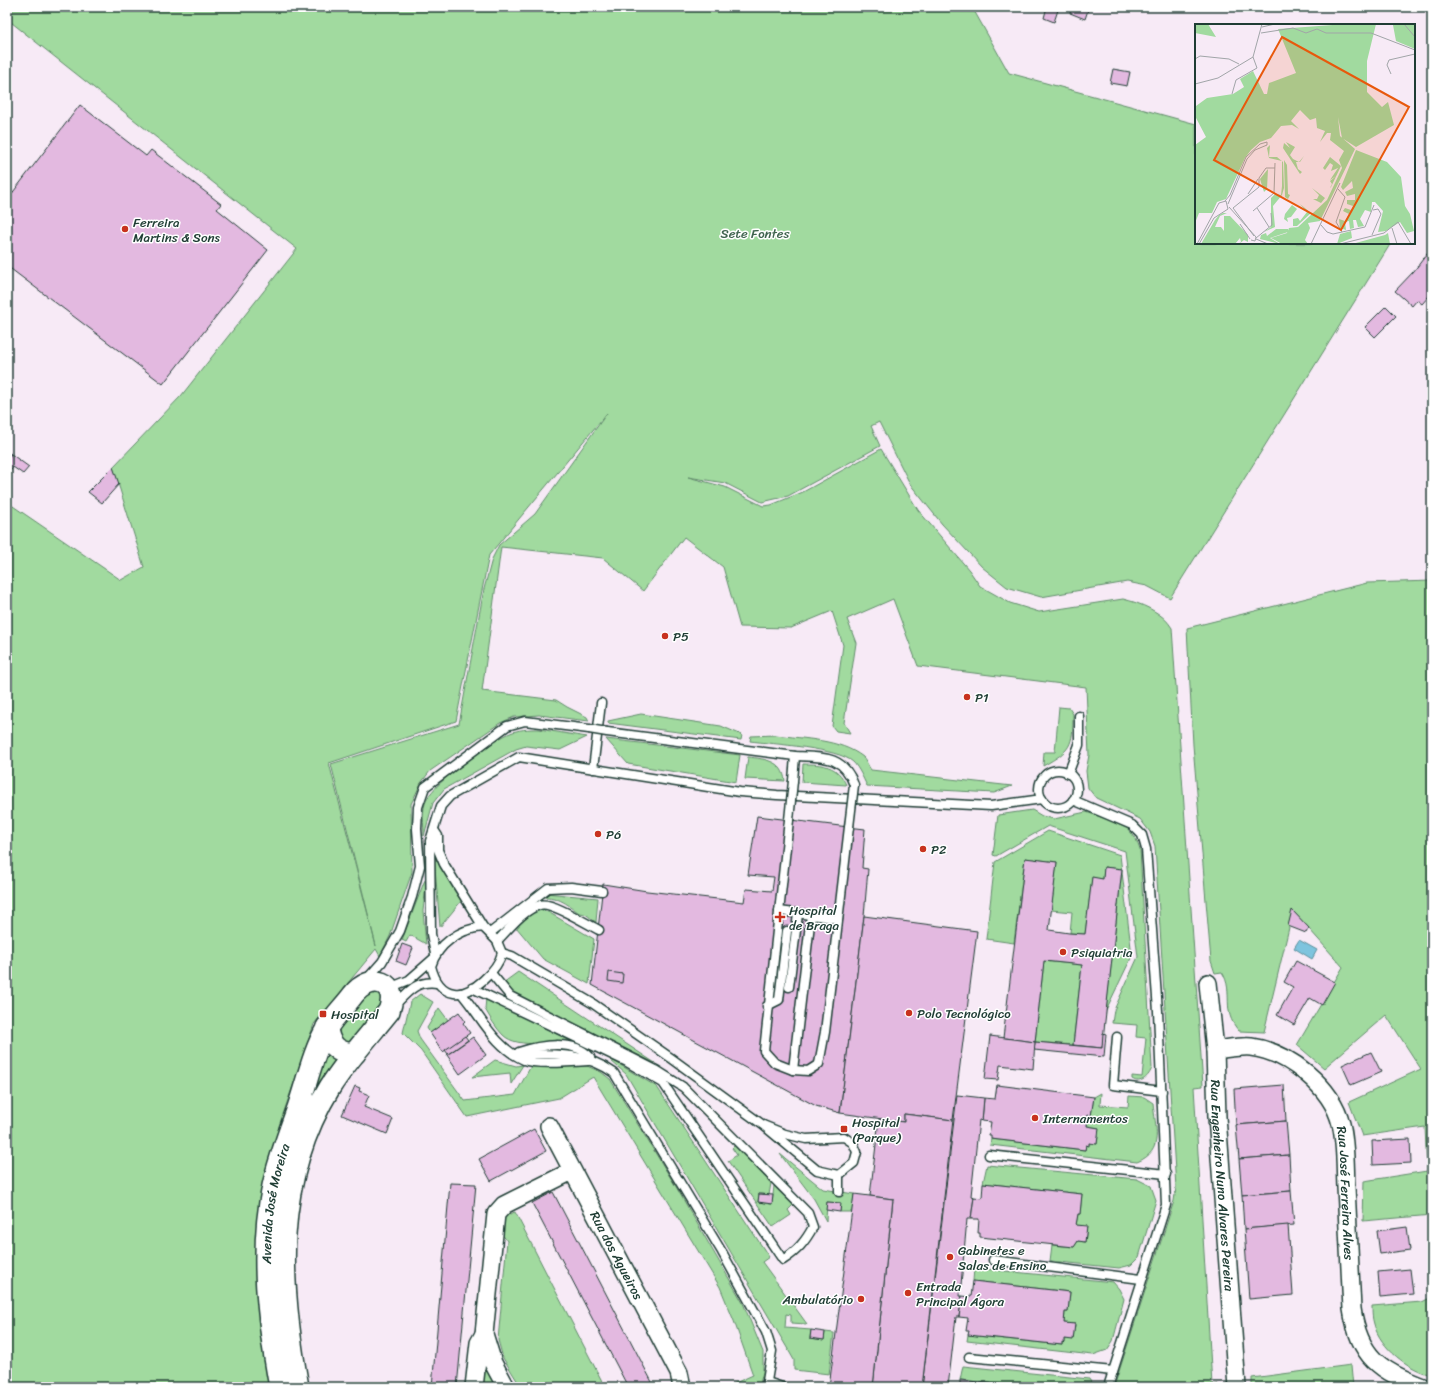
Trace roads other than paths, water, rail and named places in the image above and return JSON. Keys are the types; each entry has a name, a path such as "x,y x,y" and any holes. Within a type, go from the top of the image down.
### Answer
{"street":[{"path":"363,985 377,981 387,986 393,1002 389,1011"},
{"name":"Rua Engenheiro Nuno Alvares Pereira","path":"1208,983 1215,1050 1217,1117 1237,1387"},
{"name":"Avenida José Moreira","path":"280,1387 268,1307 265,1262 268,1216 273,1186 281,1157 317,1052 328,1028 363,985"},
{"name":"Avenida José Moreira","path":"298,1387 284,1291 286,1212 291,1183 308,1132 330,1088 355,1053 389,1011"},
{"path":"328,1028 328,1037 336,1048 348,1054 355,1053"},
{"name":"Rua José Ferreira Alves","path":"1215,1050 1251,1047 1289,1060 1305,1071 1321,1087 1332,1103 1341,1124 1352,1309 1355,1326 1361,1341 1373,1359 1385,1370 1423,1387"},
{"name":"Rua dos Agueiros","path":"549,1126 679,1373 682,1387"},
{"path":"474,1387 484,1364 484,1334 496,1214 504,1205 572,1171"},
{"path":"484,1364 506,1387"}],"lane":[{"path":"593,769 601,704"},
{"path":"1068,774 1080,744 1079,716"},
{"path":"363,985 382,962 400,931 420,866 417,829 418,807 425,787 507,726 525,721 794,756 817,757 840,763 851,775 854,785 825,1032 819,1064 808,1072 793,1070 775,1063 764,1051 767,1006 793,782 794,756"},
{"path":"434,830 438,836 438,850 444,864 483,927 497,941 502,953 497,967 491,973 472,988 454,993 444,989 437,983 431,966 434,956 431,934 430,841 441,806 450,796 519,757 740,792 777,795 990,806 1042,799"},
{"path":"1056,770 1068,774 1073,777 1076,786 1076,792 1073,800 1064,807 1056,808 1048,805 1042,799 1039,792 1040,785 1046,775 1056,770"},
{"path":"1073,800 1132,825 1142,835 1146,849 1162,1091 1166,1205 1141,1279 1108,1387"},
{"path":"490,933 548,888 571,887 602,891"},
{"path":"497,941 528,911 540,904 551,906 599,930"},
{"path":"779,912 838,918"},
{"path":"789,987 798,914"},
{"path":"793,1070 811,915"},
{"path":"382,962 387,986 409,980 452,937 472,928 483,927"},
{"path":"767,1006 779,1000 787,931"},
{"path":"502,953 518,959 592,1003 763,1125 817,1170 839,1175"},
{"path":"472,988 627,1062 663,1083 783,1260 796,1251 806,1240 813,1226 808,1214 684,1087 656,1070 510,996 491,973"},
{"path":"389,1011 416,986 426,981 437,983"},
{"path":"461,992 493,1036 504,1048 525,1060 563,1062 593,1061"},
{"path":"1117,1037 1113,1085 1162,1091"},
{"path":"514,1054 535,1047 555,1046 579,1050 588,1054 593,1061 614,1073 722,1252 766,1332 772,1351 766,1384 782,1387"},
{"path":"763,1125 785,1134 806,1139 844,1137 853,1142 857,1152 854,1163 839,1175"},
{"path":"989,1155 1166,1174"},
{"path":"839,1175 839,1192"},
{"path":"993,1260 1141,1279"},
{"path":"969,1357 1113,1371"}],"water":[{"path":"1299,940 1317,950 1312,959 1294,948"}],"place":[{"name":"Ferreira Martins & Sons","path":"125,229"},
{"name":"P5","path":"665,636"},
{"name":"P1","path":"967,697"},
{"name":"P6","path":"598,834"},
{"name":"P2","path":"923,849"},
{"name":"Hospital de Braga","path":"780,917"},
{"name":"Psiquiatria","path":"1063,952"},
{"name":"Polo Tecnológico","path":"909,1013"},
{"name":"Hospital","path":"323,1014"},
{"name":"Internamentos","path":"1035,1118"},
{"name":"Hospital (Parque)","path":"844,1129"},
{"name":"Gabinetes e Salas de Ensino","path":"950,1257"},
{"name":"Entrada Principal Ágora","path":"908,1293"},
{"name":"Ambulatório","path":"861,1299"}],"park label":[{"name":"Sete Fontes","path":"755,233"}]}
